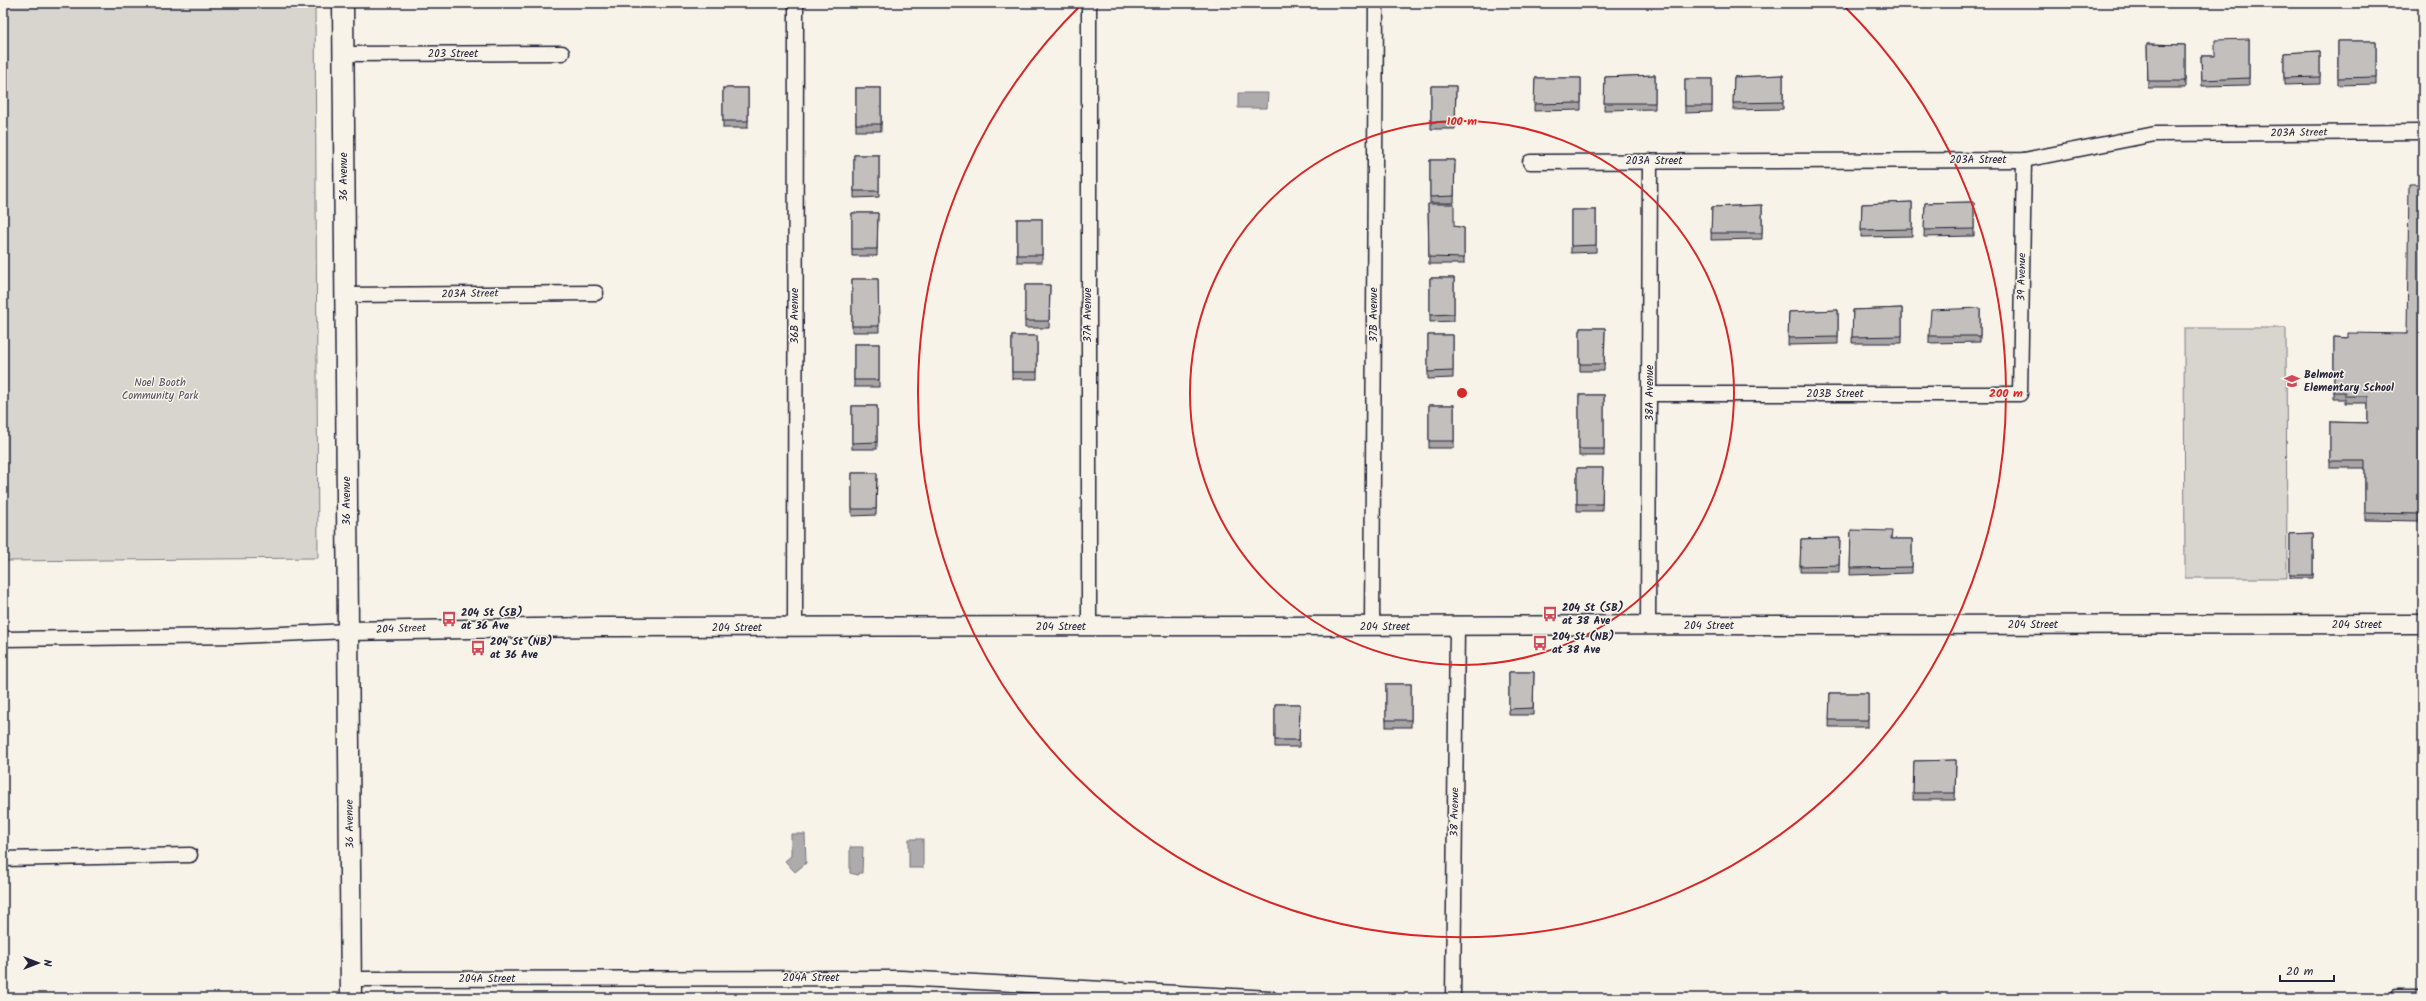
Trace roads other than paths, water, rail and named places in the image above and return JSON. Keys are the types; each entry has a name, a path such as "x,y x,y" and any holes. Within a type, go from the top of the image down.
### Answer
{"main road":[{"name":"36 Avenue","path":"343,3 351,988"}],"street":[{"name":"36B Avenue","path":"795,628 796,3"},
{"name":"37A Avenue","path":"1089,3 1089,627"},
{"name":"37B Avenue","path":"1372,627 1376,3"},
{"name":"203 Street","path":"343,54 562,53"},
{"name":"203A Street","path":"1530,162 2024,160 2155,134 2423,132"},
{"name":"39 Avenue","path":"2020,394 2024,160"},
{"name":"38A Avenue","path":"1648,626 1650,161"},
{"name":"203A Street","path":"345,295 596,293"},
{"name":"203B Street","path":"1650,394 2020,394"},
{"name":"204 Street","path":"348,631 587,627 795,628 2423,624"},
{"name":"38 Avenue","path":"1453,998 1457,626"},
{"path":"3,639 238,636 348,631"},
{"path":"3,859 190,855"},
{"name":"204A Street","path":"351,988 901,978 1270,998"},
{"path":"2397,998 2423,998"}],"place":[{"name":"Belmont Elementary School","path":"2292,381"},
{"name":"204 St (SB) at 38 Ave","path":"1550,614"},
{"name":"204 St (SB) at 36 Ave","path":"449,619"},
{"name":"204 St (NB) at 38 Ave","path":"1540,643"},
{"name":"204 St (NB) at 36 Ave","path":"478,648"}],"park label":[{"name":"Noel Booth Community Park","path":"160,389"}]}
